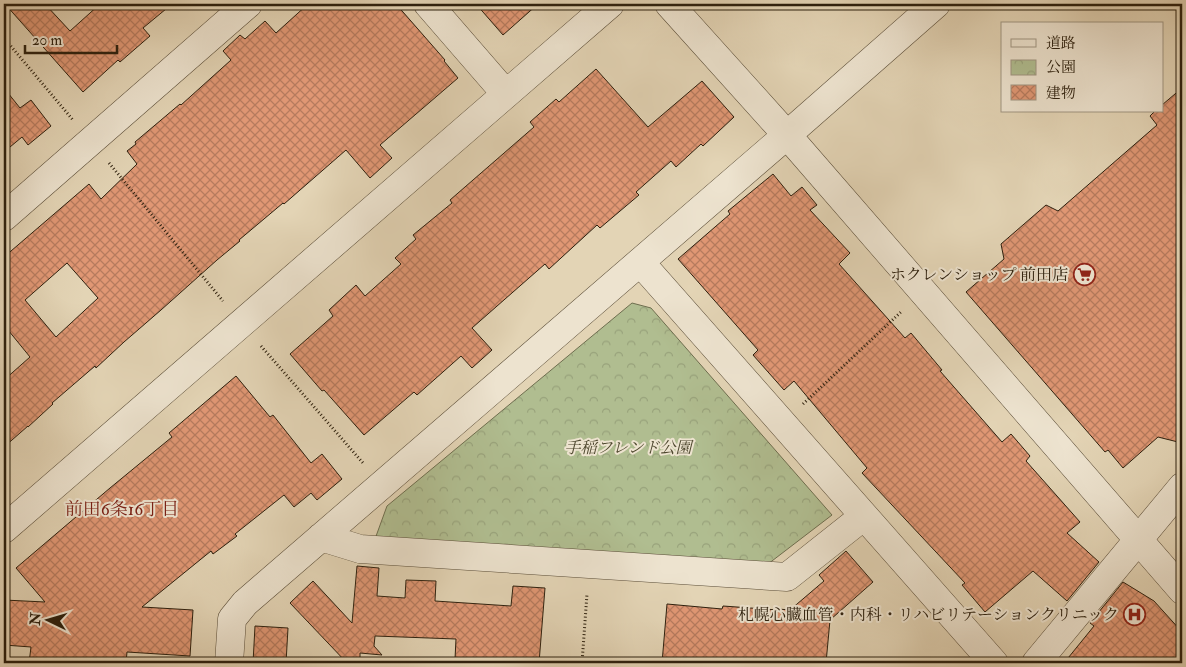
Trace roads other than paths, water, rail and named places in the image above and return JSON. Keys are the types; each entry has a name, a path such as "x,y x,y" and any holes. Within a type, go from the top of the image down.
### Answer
{"street":[{"path":"4,217 248,4"},
{"path":"428,4 506,94"},
{"path":"4,529 610,4"},
{"path":"670,4 787,135 1182,590"},
{"path":"229,663 232,620 245,602 787,135 936,4"},
{"path":"640,262 994,663"},
{"path":"1036,663 1182,487"},
{"path":"321,537 360,549 787,577 864,516"}],"place":[{"name":"ホクレンショップ 前田店","path":"1084,274"},
{"name":"札幌心臓血管・内科・リハビリテーションクリニック","path":"1135,614"}],"district":[{"name":"前田6条16丁目","path":"122,509"}],"park label":[{"name":"手稲フレンド公園","path":"628,447"}]}
